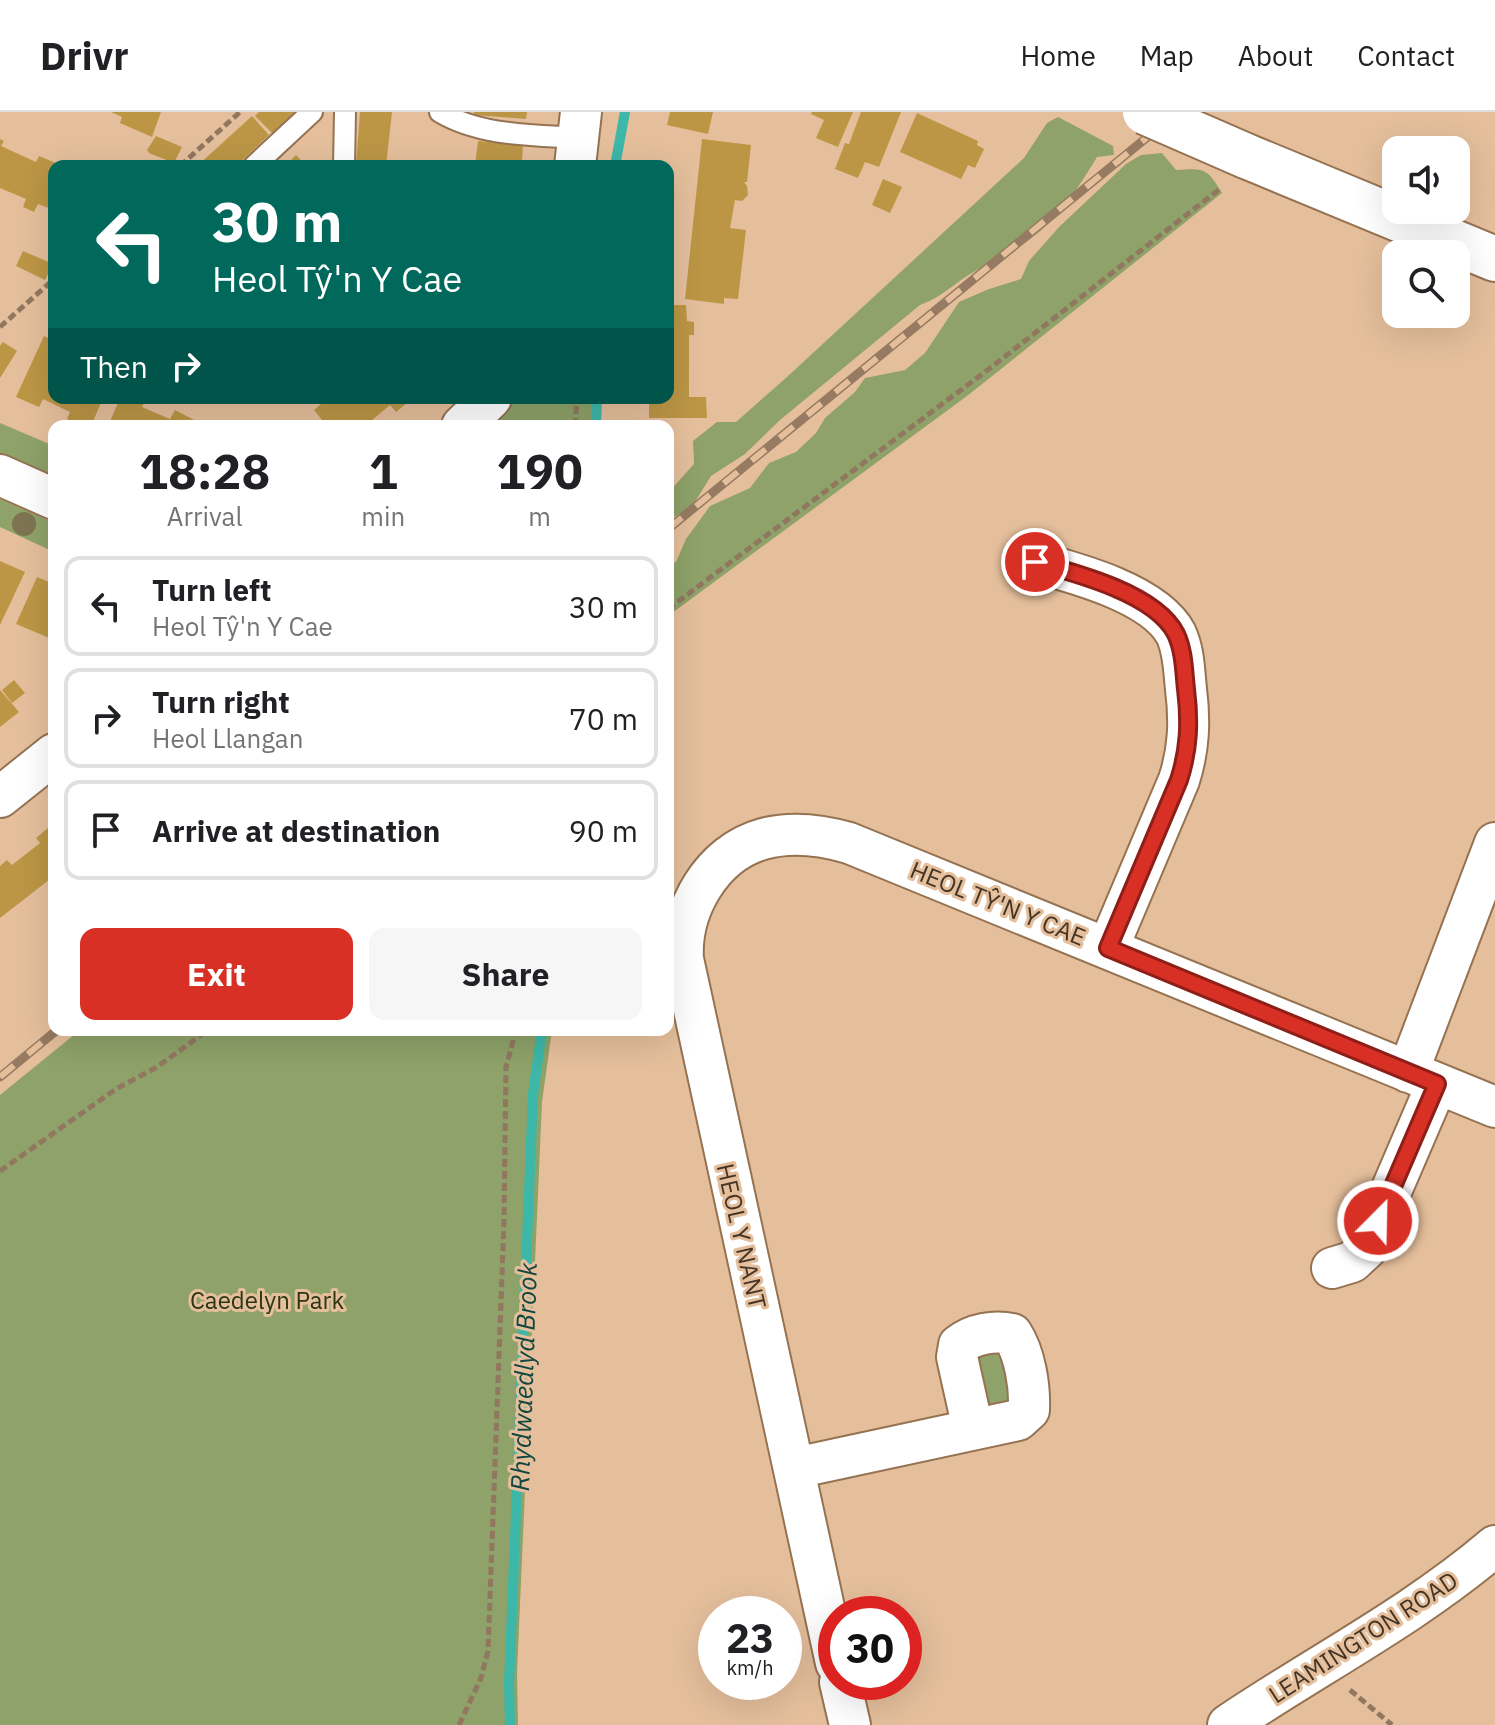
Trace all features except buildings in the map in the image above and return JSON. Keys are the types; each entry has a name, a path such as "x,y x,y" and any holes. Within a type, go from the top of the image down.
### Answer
{"street":[{"path":"1145,112 1236,170 1495,259"},
{"path":"468,420 485,404"},
{"path":"0,475 48,496"},
{"path":"1035,562 1082,576 1138,600 1159,614 1175,632 1182,650 1190,727 1187,753 1174,793 1108,948"},
{"path":"0,797 48,759"},
{"name":"HEOL TŶ'N Y CAE","path":"762,839 791,834 821,835 849,843 1495,1107"},
{"name":"HEOL Y NANT","path":"762,839 740,849 720,864 701,888 688,912 681,937 724,1157 822,1596"},
{"path":"1332,1268 1352,1262 1366,1249 1423,1078 1495,843"},
{"path":"795,1468 973,1429"},
{"name":"LEAMINGTON ROAD","path":"1228,1725 1393,1621 1448,1584 1495,1546"},
{"path":"844,1700 850,1725"}],"lane":[{"path":"260,160 312,112"},
{"path":"344,160 345,112"},
{"path":"440,112 470,125 494,130 578,139"}],"path":[{"path":"187,160 240,112"},
{"path":"674,605 985,372 1236,170"},
{"path":"0,327 48,284"},
{"path":"0,1171 116,1089 167,1061 200,1036"},
{"path":"459,1725 481,1678 488,1651 504,1221 506,1067 514,1036"},
{"path":"1348,1688 1392,1725"}],"green space":[{"path":"1058,117 1113,146 1114,155 1097,157 1066,203 1037,234 920,305 780,420 745,454 711,476 693,505 674,517 674,486 694,464 693,441 717,422 736,422 787,377 1024,158 1047,123"},
{"path":"1162,153 1176,170 1204,171 1222,193 967,396 674,612 674,562 686,539 710,506 750,488 769,463 796,452 865,378 905,370 925,353 959,302 1021,279 1029,261 1059,227 1126,164 1141,155"},
{"path":"498,404 594,404 593,420 496,418"},
{"path":"0,423 48,443 48,474 0,453"},
{"path":"0,499 48,520 48,549 0,527"},
{"name":"Caedelyn Park","path":"73,1036 551,1036 542,1102 517,1673 518,1725 0,1725 0,1095"},
{"path":"998,1344 1015,1399 988,1412 973,1354"}],"waterway":[{"name":"Rhydwaedlyd Brook","path":"616,160 625,112"},
{"name":"Rhydwaedlyd Brook","path":"596,420 597,404"},
{"name":"Rhydwaedlyd Brook","path":"510,1725 509,1684 533,1094 541,1036"}],"railway":[{"path":"674,524 1178,112"},
{"path":"0,1077 50,1036"}],"route":[{"path":"1035,562 1112,587 1138,600 1159,614 1175,632 1182,650 1190,727 1187,753 1179,780 1108,948 1437,1084 1378,1221"}]}
